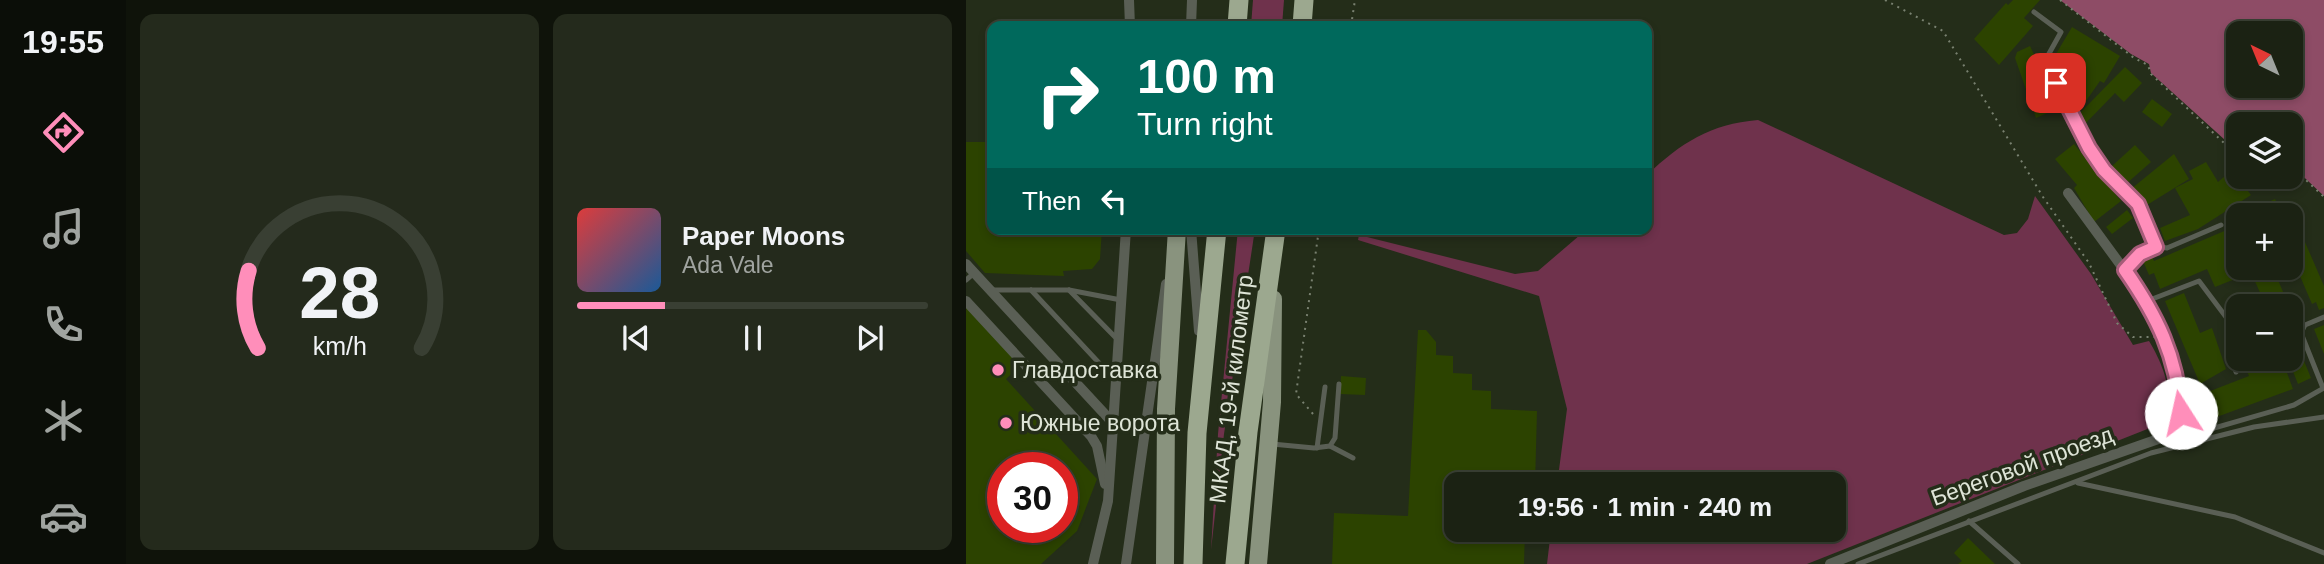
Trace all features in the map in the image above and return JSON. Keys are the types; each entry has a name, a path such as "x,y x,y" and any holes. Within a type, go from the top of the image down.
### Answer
{"highway":[{"path":"1237,21 1238,0"},
{"path":"1302,21 1304,0"},
{"name":"МКАД, 19-й километр","path":"1194,556 1198,433 1216,235"},
{"name":"МКАД, 19-й километр","path":"1236,559 1248,432 1274,237"}],"main road":[{"path":"1229,21 1238,0"},
{"path":"1165,564 1166,409 1177,235"},
{"path":"1258,564 1272,402 1274,237"}],"street":[{"path":"1129,0 1130,21"},
{"path":"1191,21 1192,0"},
{"path":"2068,193 2147,302 2166,337 2181,413 2164,437"},
{"path":"1093,564 1101,540 1108,501 1124,300 1126,235"},
{"path":"1126,564 1144,445 1154,352 1176,235"},
{"path":"1192,235 1203,373"},
{"path":"969,272 1113,423"},
{"path":"966,300 1091,436 1097,446 1108,501"},
{"name":"Береговой проезд","path":"1830,564 2024,486 2164,437"},
{"path":"1085,564 1101,540"}],"lane":[{"path":"2034,12 2061,32 2046,59 2065,104 2104,170 2138,204 2156,247"},
{"path":"2125,270 2140,254 2156,247 2167,248 2221,225"},
{"path":"2147,302 2199,281 2226,317"},
{"path":"989,290 1069,290 1124,300"},
{"path":"1031,290 1117,381"},
{"path":"1069,290 1121,342"},
{"path":"2164,437 2183,436 2294,405 2323,388 2301,333 2305,325 2324,317"},
{"path":"1330,446 1335,438 1339,384"},
{"path":"1317,448 1325,387"},
{"path":"1858,564 2151,453 2254,426 2324,417"},
{"path":"1269,444 1317,448 1330,446 1353,458"},
{"path":"2075,482 2235,517 2324,553"},
{"path":"1969,521 2018,564"}],"path":[{"path":"1352,21 1355,0"},
{"path":"1885,0 1943,31 2043,197 2089,263 2117,323 2133,337 2166,337"},
{"path":"2060,0 2134,58 2148,65 2151,75 2224,143 2226,141"},
{"path":"2303,177 2324,197"},
{"path":"1318,235 1296,394 1320,423"}],"shaded area":[{"path":"1253,0 1284,0 1282,21 1251,21"},
{"path":"2060,0 2324,0 2324,196 2303,176 2303,112 2226,112 2225,140 2151,73 2149,64 2131,54"},
{"path":"1758,120 2004,235 2017,233 2028,219 2035,196 2091,274 2133,345 2149,341 2160,361 2167,384 2167,407 2163,417 2155,426 1807,564 1547,564 1550,542 1846,542 1846,472 1559,472 1567,409 1539,296 1358,240 1359,235 1515,274 1538,271 1580,235 1652,235 1652,171 1672,153 1697,137 1725,126"},
{"path":"1237,235 1254,235 1224,434 1211,550 1218,434"}],"building":[{"path":"2013,0 2040,0 2024,18 2033,26 1999,65 1974,39 2006,3 2008,5"},
{"path":"2072,27 2120,56 2104,83 2100,81 2079,111 2073,107 2075,103 2066,98 2069,94 2061,89 2064,85 2056,81 2060,74 2054,70 2062,57 2056,54"},
{"path":"2030,46 2059,108 2036,118 2015,58 2017,52"},
{"path":"2125,67 2142,83 2124,102 2115,93 2085,124 2077,116"},
{"path":"2152,99 2172,114 2162,127 2142,112"},
{"path":"966,142 987,142 987,235 1102,235 1100,259 1092,269 1063,271 1064,276 985,273 966,251"},
{"path":"2074,144 2121,201 2094,222 2074,188 2077,185 2055,159"},
{"path":"2135,145 2151,162 2126,184 2111,167"},
{"path":"2174,154 2189,179 2147,205 2131,189"},
{"path":"2206,162 2218,182 2226,175 2226,189 2246,189 2251,195 2239,203 2226,203 2226,211 2198,229 2165,241 2160,228 2190,215 2175,188 2193,179 2189,171"},
{"path":"2127,210 2133,218 2112,234 2106,227"},
{"path":"2226,230 2226,280 2232,280 2215,287 2207,269 2160,289 2154,273 2149,275 2143,261 2152,257 2154,261"},
{"path":"2303,237 2324,286 2324,308 2319,310 2316,302 2312,304 2302,280"},
{"path":"2254,280 2278,280 2284,294 2261,294"},
{"path":"2184,293 2200,333 2212,328 2226,369 2200,384 2165,301"},
{"name":"Южные ворота","path":"966,304 1022,364 1006,379 1072,452 987,452 987,543 1064,543 1041,564 966,564"},
{"path":"2324,325 2324,354 2314,329"},
{"path":"1418,330 1426,330 1436,342 1436,355 1453,356 1453,373 1472,374 1472,390 1491,391 1491,409 1537,411 1535,472 1444,472 1444,542 1525,542 1524,564 1332,564 1334,513 1408,516"},
{"path":"2303,358 2311,378 2298,384 2293,371 2303,371"},
{"path":"2247,371 2286,371 2293,389 2214,418 2205,393 2249,376"},
{"path":"1341,376 1366,378 1365,395 1340,394"},
{"name":"Южные ворота","path":"1078,458 1097,479 1078,528"},
{"path":"1968,538 1995,564 1958,564 1962,561 1954,553"}],"place":[{"name":"Главдоставка","path":"998,370"},
{"name":"Южные ворота","path":"1006,423"}],"route":[{"path":"2056,83 2089,148 2104,170 2138,204 2156,247 2140,254 2125,270 2152,310 2166,337 2181,413"}]}
